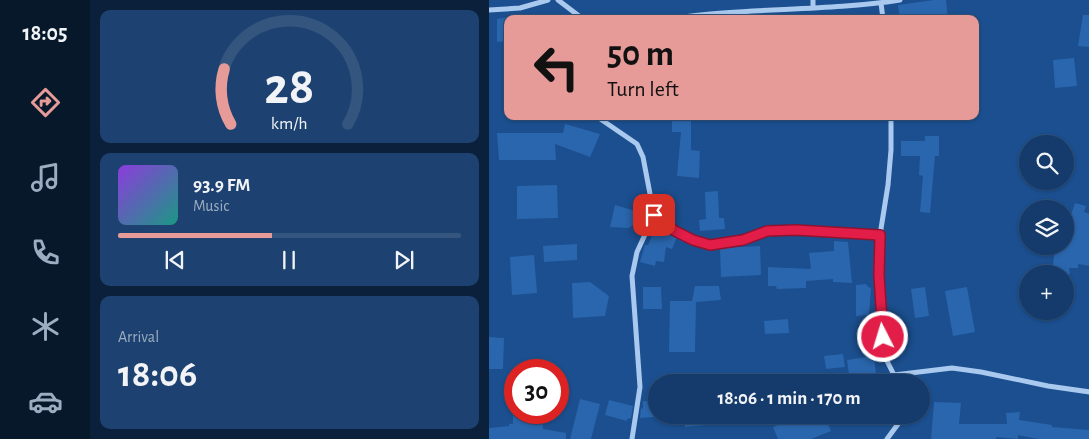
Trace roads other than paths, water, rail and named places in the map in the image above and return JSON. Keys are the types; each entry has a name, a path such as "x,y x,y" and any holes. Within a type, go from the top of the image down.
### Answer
{"street":[{"path":"489,10 520,8 548,0"},
{"path":"558,0 578,15"},
{"path":"813,0 813,8"},
{"path":"721,15 831,8 900,0"},
{"path":"881,3 882,15"},
{"path":"602,120 637,144 643,157 654,215 637,252 632,276 640,387 632,439"},
{"path":"891,120 888,185 880,235 879,284 884,355 894,374"},
{"path":"654,215 675,231 693,240 710,245 743,240 767,231 796,230 880,235"},
{"path":"903,374 952,368 1089,392"},
{"path":"887,439 898,424"}]}
